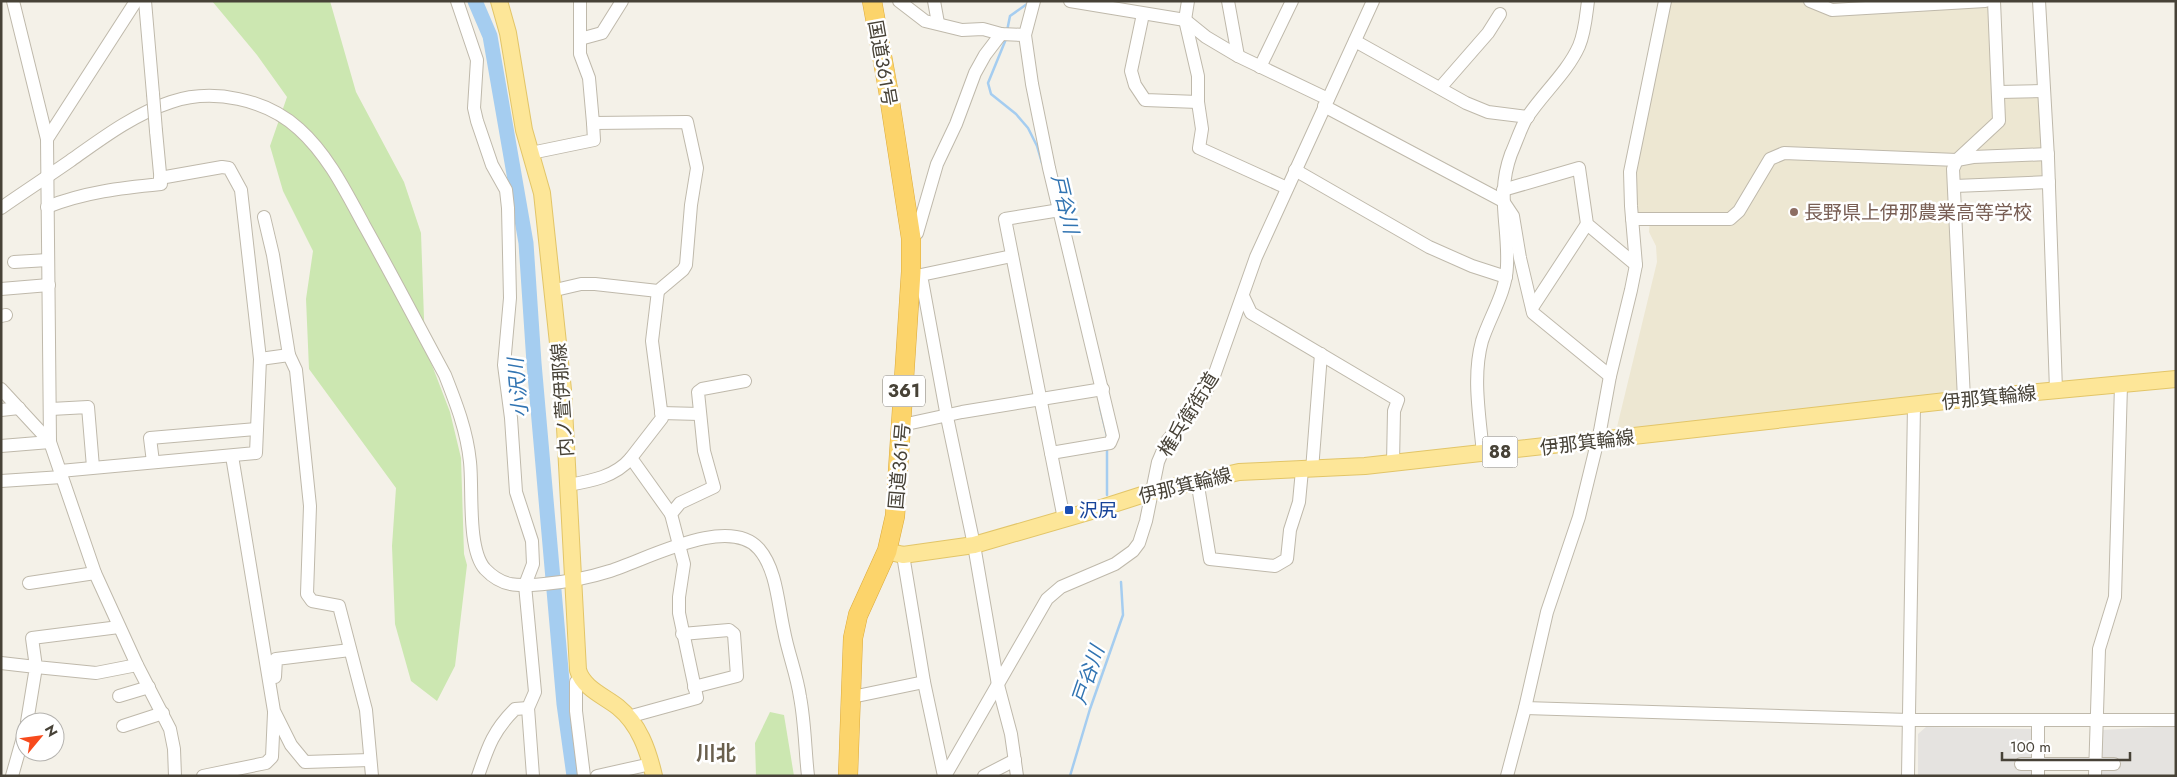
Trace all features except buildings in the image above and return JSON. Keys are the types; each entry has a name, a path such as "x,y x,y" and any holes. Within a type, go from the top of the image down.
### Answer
{"highway":[{"name":"国道361号","path":"848,776 852,697 852,646 858,615 895,553 895,516 916,274 888,89 872,1"}],"main road":[{"name":"内ノ萱伊那線","path":"499,1 508,33 524,130 542,193 563,390 570,581 580,678"},
{"name":"伊那箕輪線","path":"895,553 974,544 1151,492 1197,480 1240,472 1307,470 1393,463 1598,442 1964,399 2176,379"},
{"path":"580,678 634,724 644,743 653,770"}],"street":[{"path":"13,1 47,138 50,442 95,573 137,665 170,729 174,749 175,776"},
{"path":"47,138 136,1"},
{"path":"48,207 71,197 95,191 160,184 145,1"},
{"path":"457,1 477,60 474,108 477,120 492,165 506,190 510,298 504,365 511,418 516,492 532,541 533,564 530,585 535,692 528,708 533,776"},
{"path":"531,153 594,140 589,78 580,54 580,1"},
{"path":"580,39 602,33 622,1"},
{"path":"899,1 925,21 962,30 983,30 1010,35"},
{"path":"934,1 938,24"},
{"path":"911,238 917,233 937,164 956,124 975,73 985,55 1010,35 1034,1"},
{"path":"1070,1 1186,20 1206,37 1238,56 1503,196 1513,216 1520,258 1533,313 1610,376"},
{"path":"1188,1 1186,20 1198,76 1198,102 1202,129 1199,148 1287,188"},
{"path":"1228,1 1238,56"},
{"path":"1260,67 1292,1"},
{"name":"権兵衛街道","path":"944,776 1047,599 1061,587 1115,564 1133,551 1139,543 1158,462 1167,441 1205,393 1215,373 1256,258 1373,1"},
{"path":"1483,454 1478,388 1479,356 1482,341 1508,268 1503,196 1511,155 1528,116 1578,47 1583,34 1588,1"},
{"path":"1507,776 1547,612 1578,517 1598,442 1610,376 1636,265 1630,172 1665,1"},
{"path":"1810,1 1832,10 1898,3 1985,1"},
{"path":"1964,399 1954,169 1957,160 1999,121 1994,1"},
{"path":"2039,1 2048,154 2056,390"},
{"path":"1143,14 1131,71 1135,85 1145,100 1198,102"},
{"path":"1440,88 1488,33 1500,14"},
{"path":"1010,35 1034,93 1056,211 1099,389 1113,436 1110,444 1051,453"},
{"path":"1355,41 1488,112 1528,116"},
{"path":"1999,92 2044,91"},
{"path":"1,208 99,140 143,114 182,99 222,97 255,103 276,113 298,128 316,147 340,181 445,375 458,406 466,439 470,462 474,544 483,567 494,577 507,584 530,585 570,581 617,569 678,546 712,537 738,536 755,544 772,572 787,648 800,695 808,776"},
{"path":"568,486 603,478 624,465 660,423 662,413 652,341 658,291 683,270 686,265 690,205 697,168 687,122 593,123"},
{"path":"1632,219 1730,219 1739,211 1770,159 1784,153 1957,160 1973,157 2048,154"},
{"path":"1,481 61,474 93,467 256,453 260,359 242,190 229,168 222,167 160,178"},
{"path":"1503,196 1579,168 1587,224 1532,308"},
{"path":"1295,170 1429,248 1472,266 1506,277"},
{"path":"1956,186 2049,182"},
{"path":"1056,211 1005,219 1064,518"},
{"path":"264,217 273,255 289,355 296,370 310,506 307,594 312,601 339,606 366,710 372,776"},
{"path":"1587,224 1636,265"},
{"path":"1012,256 916,274 974,544 998,685 1011,734 1016,776"},
{"path":"14,262 48,260"},
{"path":"551,291 588,284 658,291"},
{"path":"1,289 49,285"},
{"path":"1243,296 1251,313 1398,400 1394,411 1393,463"},
{"path":"1197,480 1210,559 1275,566 1287,559 1290,530 1307,470 1321,354"},
{"path":"260,359 289,355"},
{"path":"671,514 680,503 714,487 704,452 698,396 702,389 745,381"},
{"path":"2095,770 2100,649 2115,597 2121,385"},
{"path":"902,425 947,417 962,412 1099,389"},
{"path":"1,390 50,442"},
{"path":"1908,776 1914,405"},
{"path":"51,409 88,407 93,467"},
{"path":"1,410 19,408"},
{"path":"662,413 700,414"},
{"path":"153,462 150,438 257,429"},
{"path":"1,446 50,442"},
{"path":"203,776 266,764 272,756 274,712 271,686 232,456"},
{"path":"628,717 697,698 682,634 679,597 684,564 671,514 631,458"},
{"path":"895,553 944,776"},
{"path":"29,583 95,573"},
{"path":"29,712 36,667 32,638 119,627"},
{"path":"682,634 729,630 734,634 737,676 694,687"},
{"path":"271,686 274,682 276,659 350,650"},
{"path":"1,663 96,673 137,665"},
{"path":"580,678 576,682 576,711 584,776"},
{"path":"852,697 924,682"},
{"path":"119,696 149,687"},
{"path":"478,776 486,751 499,724 515,709 528,708"},
{"path":"1525,708 1909,720 2176,720"},
{"path":"274,712 291,745 305,762 370,760"},
{"path":"123,726 163,713"},
{"path":"2038,720 2038,770"},
{"path":"984,776 1015,760"},
{"path":"12,776 16,762"},
{"path":"2021,764 2038,770 2095,770 2114,764"},
{"path":"597,776 653,770"}],"shaded area":[{"name":"長野県上伊那農業高等学校","path":"1665,1 1810,1 1820,6 1994,1 1999,92 2044,91 2049,182 1955,187 1964,393 1620,431 1617,427 1657,262 1656,246 1649,232 1650,219 1632,219 1630,172"},
{"path":"2174,726 2174,776 2101,776 2102,730"},
{"path":"1926,727 2035,729 2035,776 1918,776 1918,734"}],"green space":[{"path":"212,1 330,1 356,92 404,182 421,233 425,347 450,412 461,458 464,554 467,565 455,666 437,701 411,681 395,624 392,546 396,488 309,369 306,299 313,251 283,191 270,146 287,97 257,55"},
{"path":"770,712 784,715 794,776 756,776 755,743"}],"waterway":[{"name":"小沢川","path":"475,1 490,36 526,243 534,363 564,704 574,776"},
{"name":"戸谷川","path":"1007,31 1010,16 1027,4"},
{"name":"戸谷川","path":"1006,39 988,83 991,94 1016,114 1028,128 1037,146 1042,163"},
{"name":"戸谷川","path":"1100,407 1107,436"},
{"name":"戸谷川","path":"1107,451 1107,495"},
{"name":"戸谷川","path":"1070,776 1090,709 1123,615 1121,582"}],"place":[{"name":"長野県上伊那農業高等学校","path":"1794,212"},
{"name":"沢尻","path":"1069,510"}],"district":[{"name":"川北","path":"716,753"}]}
